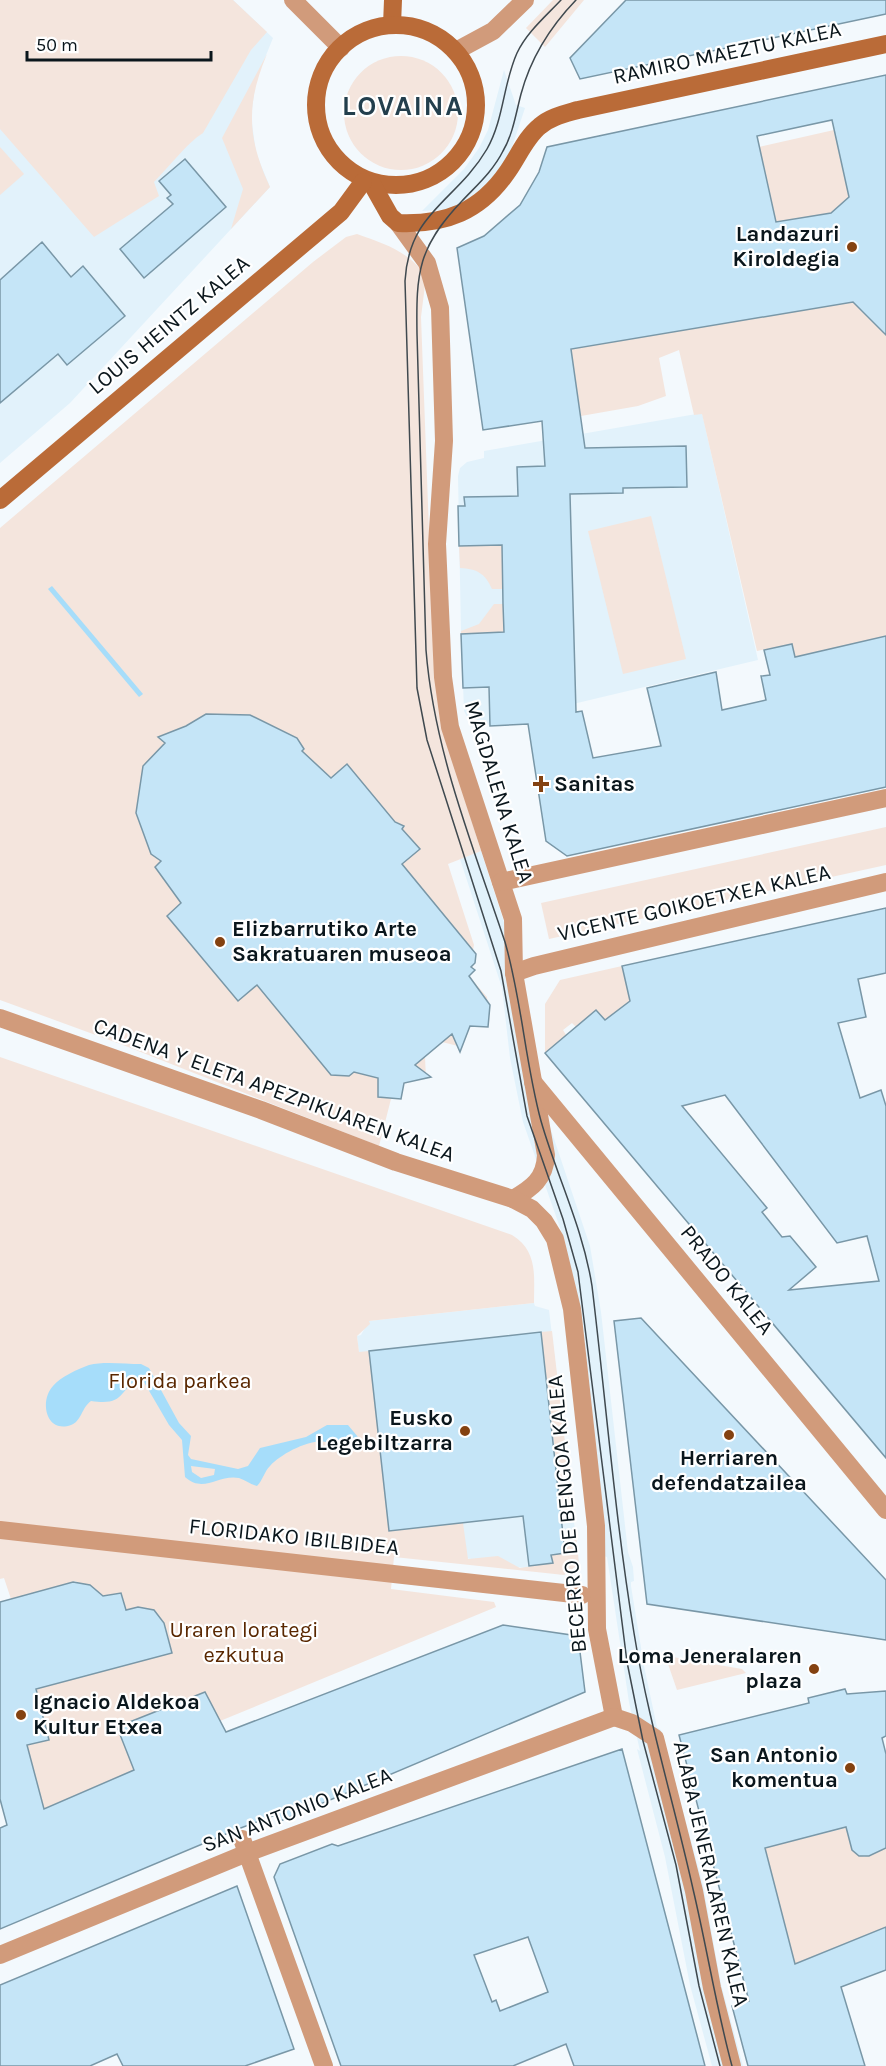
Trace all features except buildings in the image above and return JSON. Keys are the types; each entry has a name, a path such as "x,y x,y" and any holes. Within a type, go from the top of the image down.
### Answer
{"main road":[{"path":"392,26 393,0"},
{"path":"392,26 415,27 437,36 456,51 472,74 475,106 464,144 451,163 437,174 421,181 368,183 348,172 334,158 322,138 316,116 317,93 324,71 341,48 365,33 392,26"},
{"name":"RAMIRO MAEZTU KALEA","path":"398,223 443,221 473,206 491,193 538,127 551,118 578,110 886,44"},
{"name":"MAGDALENA KALEA","path":"368,183 390,216 398,223"},
{"name":"LOUIS HEINTZ KALEA","path":"0,500 341,212 368,183"}],"street":[{"path":"293,0 341,48"},
{"path":"456,51 493,31 525,0"},
{"name":"MAGDALENA KALEA","path":"398,223 427,263 440,308 444,441 437,544 443,677 450,727 513,919 514,974 546,1155 546,1168 533,1187 513,1200"},
{"path":"501,882 886,798"},
{"name":"VICENTE GOIKOETXEA KALEA","path":"514,974 534,966 886,882"},
{"name":"CADENA Y ELETA APEZPIKUAREN KALEA","path":"0,1018 261,1110 396,1162 513,1200 532,1209"},
{"name":"PRADO KALEA","path":"532,1081 886,1510"},
{"name":"BECERRO DE BENGOA KALEA","path":"532,1209 555,1239 572,1309 596,1526 597,1629 614,1717"},
{"name":"FLORIDAKO IBILBIDEA","path":"0,1530 582,1594"},
{"name":"SAN ANTONIO KALEA","path":"0,1955 245,1846 614,1717"},
{"name":"ALABA JENERALAREN KALEA","path":"614,1717 632,1723 655,1738 694,1891 712,1988 732,2066"},
{"path":"245,1846 324,2066"}],"shaded area":[{"path":"0,0 233,0 273,38 256,80 251,116 256,153 270,187 70,403 0,463"},
{"path":"504,70 516,105 525,108 509,156 495,178 456,209 422,211 464,169 479,148 488,130"},
{"path":"702,413 758,660 573,704 528,724 477,725 468,719 464,711 461,631 458,476 460,468 467,462 484,458 484,451"},
{"path":"481,851 512,947 545,1112 590,1246 601,1312 628,1552 633,1567 634,1581 631,1582 631,1586 644,1666 657,1727 661,1730 703,1885 721,1984 743,2066 712,2066 690,1985 665,1857 637,1749 640,1751 629,1702 607,1557 603,1556 565,1242 523,1122 510,1058 502,988 460,859"},
{"name":"Eusko Legebiltzarra","path":"534,1303 535,1306 549,1310 579,1564 564,1575 379,1543 357,1336 361,1335 369,1321"}],"green space":[{"path":"0,0 233,0 267,32 251,50 203,133 154,182 159,196 94,237 0,129"},
{"path":"553,0 584,0 545,47 526,28"},
{"path":"267,54 255,89 252,121 257,153 270,187 231,229 243,189 222,138"},
{"path":"401,56 423,60 433,65 449,81 454,91 458,113 454,135 449,145 433,161 423,166 401,170 379,166 369,161 353,145 348,135 344,113 348,91 353,81 369,65 379,60"},
{"path":"834,130 849,197 831,213 776,222 759,147"},
{"path":"0,147 24,174 0,195"},
{"path":"357,234 396,250 412,261 426,277 421,317 434,665 441,722 481,851 448,864 476,954 472,961 474,964 472,967 475,970 469,976 487,997 489,1016 471,1023 463,1039 462,1047 442,1042 425,1057 426,1078 400,1082 402,1098 391,1099 379,1146 123,1045 0,1000 0,528 313,262 346,237"},
{"path":"853,302 886,335 886,636 795,657 792,644 757,651 702,414 694,415 679,350 659,358 666,396 638,406 581,416 571,349"},
{"path":"651,516 686,659 623,674 588,531"},
{"path":"502,545 503,589 492,589 480,573 460,568 459,546"},
{"path":"494,604 503,604 504,641 494,633 461,634 461,631 479,624"},
{"path":"886,827 886,865 549,939 541,903"},
{"path":"622,966 630,1001 679,1058 605,1020 596,1010 576,1027 572,1023 563,1030 566,1035 545,1053 545,1004 560,980"},
{"name":"Florida parkea","path":"0,1057 512,1235 520,1241 526,1248 533,1265 534,1303 369,1321 370,1324 357,1336 359,1352 369,1351 390,1531 463,1523 468,1559 498,1556 520,1568 552,1563 551,1555 565,1553 563,1536 576,1534 579,1564 564,1575 394,1557 391,1589 494,1602 496,1607 220,1721 205,1692 117,1727 134,1770 44,1809 27,1745 49,1740 36,1689 172,1652 164,1623 160,1618 149,1611 140,1610 139,1607 126,1610 121,1593 100,1597 94,1588 78,1584 76,1581 11,1599 4,1578 0,1579"},
{"path":"552,1331 573,1511 562,1512 541,1332"},
{"path":"673,1657 742,1669 746,1673 677,1690 668,1664"},
{"path":"846,1828 852,1850 864,1857 873,1854 886,1832 886,1927 795,1964 765,1848"}],"water":[{"path":"52,586 143,694 139,697 48,589"},
{"path":"141,1364 149,1368 179,1423 191,1436 188,1455 191,1459 238,1469 248,1466 260,1448 306,1437 327,1425 348,1425 358,1437 353,1448 319,1442 296,1448 270,1466 257,1486 239,1478 198,1484 185,1477 182,1440 169,1425 141,1377 116,1399 102,1402 91,1401 77,1421 71,1425 62,1427 51,1421 47,1414 46,1400 53,1386 60,1379 89,1365","holes":["191,1466 215,1469 214,1475 201,1478 192,1472"]}],"tram line":[{"path":"561,0 531,31 517,53 497,126 487,149 475,167 425,222 415,238 408,257 405,281 417,688 427,740 501,971 527,1116 563,1219 578,1272 627,1662 643,1741 676,1865 699,1986 720,2066"},
{"path":"576,0 558,21 536,55 525,80 509,138 499,158 436,232 428,247 419,277 417,334 426,650 430,688 446,761 456,798 505,942 516,987 541,1121 588,1265 621,1547 640,1665 686,1857 732,2066"}],"place":[{"name":"Landazuri Kiroldegia","path":"852,247"},
{"name":"Sanitas","path":"541,784"},
{"name":"Elizbarrutiko Arte Sakratuaren museoa","path":"220,942"},
{"name":"Eusko Legebiltzarra","path":"465,1431"},
{"name":"Herriaren defendatzailea","path":"729,1435"},
{"name":"Loma Jeneralaren plaza","path":"814,1669"},
{"name":"Ignacio Aldekoa Kultur Etxea","path":"21,1715"},
{"name":"San Antonio komentua","path":"850,1768"}],"district":[{"name":"LOVAINA","path":"403,105"}],"park label":[{"name":"Uraren lorategi ezkutua","path":"244,1643"}]}
